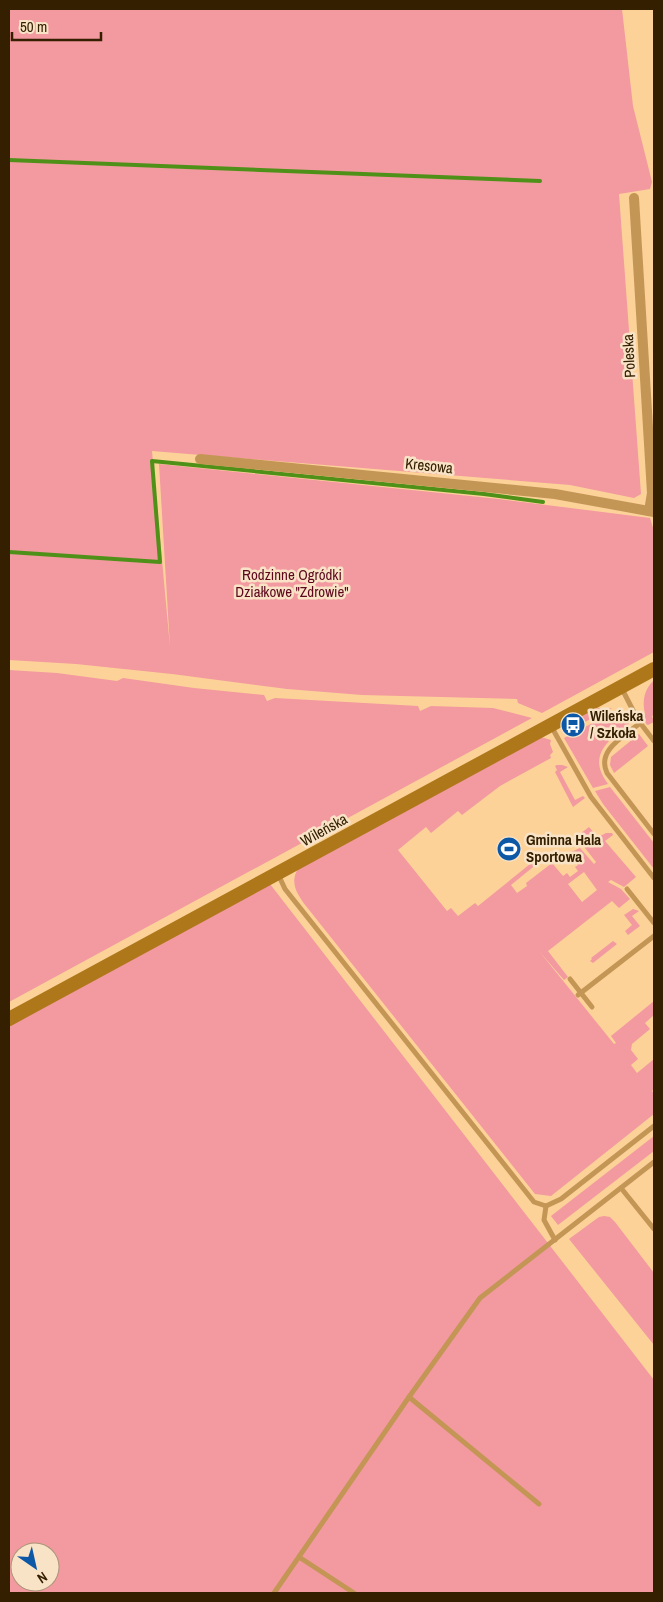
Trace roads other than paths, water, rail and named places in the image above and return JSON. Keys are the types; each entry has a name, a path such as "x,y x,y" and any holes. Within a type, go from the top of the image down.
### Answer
{"street":[{"name":"Poleska","path":"634,198 652,512"},
{"name":"Kresowa","path":"200,458 555,494 652,512"},
{"name":"Wileńska","path":"9,1019 654,669"}],"lane":[{"path":"621,686 640,723 654,742"},
{"path":"640,723 608,751 604,768 654,834"},
{"path":"550,725 591,798 654,878"},
{"path":"648,733 654,730"},
{"path":"278,873 291,897 534,1202 546,1206 561,1199 654,1126"},
{"path":"627,889 654,923"},
{"path":"580,994 654,936"},
{"path":"570,979 592,1007"},
{"path":"274,1593 409,1396 480,1298 654,1162"},
{"path":"621,1188 654,1229"},
{"path":"546,1206 544,1220 555,1240"},
{"path":"409,1396 539,1504"},
{"path":"298,1557 354,1593"}],"waterway":[{"path":"9,160 540,181"},
{"path":"9,552 160,562 152,461 484,494 543,502"}],"place":[{"name":"Wileńska / Szkoła","path":"573,725"},
{"name":"Gminna Hala Sportowa","path":"509,849"}],"park label":[{"name":"Rodzinne Ogródki Działkowe \"Zdrowie\"","path":"292,584"}]}
